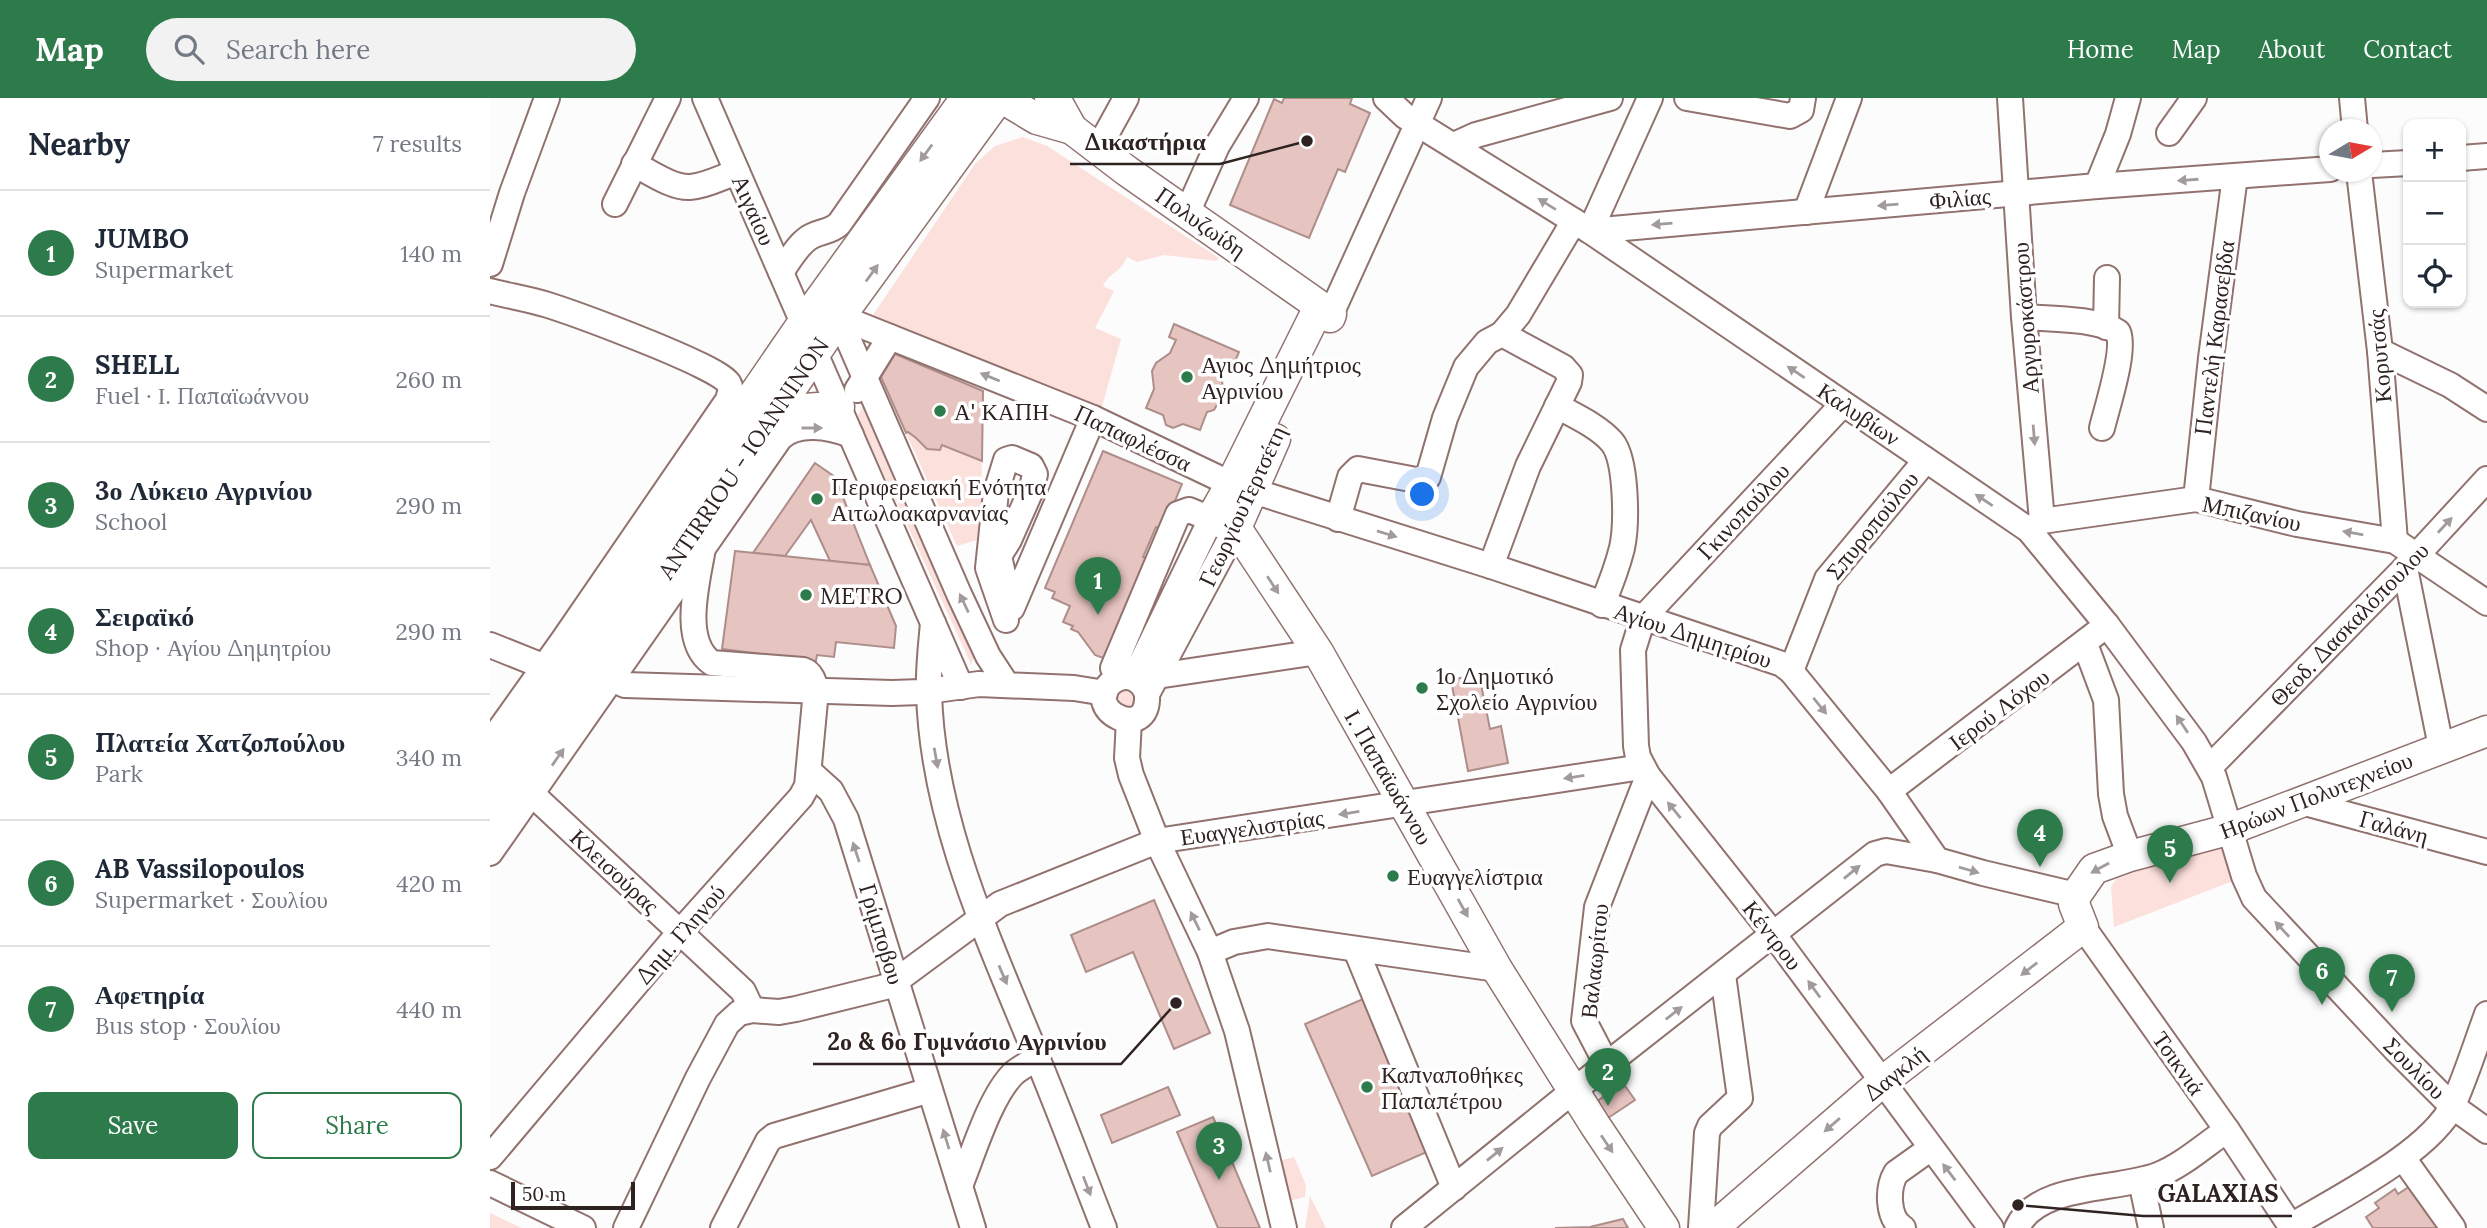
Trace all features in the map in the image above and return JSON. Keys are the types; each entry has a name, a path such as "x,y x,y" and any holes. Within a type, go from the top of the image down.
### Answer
{"main road":[{"name":"ANTIRRIOU - IOANNINON","path":"490,779 803,323 966,98"},
{"name":"ANTIRRIOU - IOANNINON","path":"492,824 839,317 1001,98"},
{"path":"1001,98 1037,119 1072,129"},
{"path":"1050,98 1058,104 1072,129"},
{"name":"Πολυζωίδη","path":"1072,129 1325,310"},
{"name":"ΓεωργίουΤερτσέτη","path":"1223,524 1325,310"},
{"path":"764,430 776,418 794,410 839,407"},
{"name":"Ι. Παπαϊωάννου","path":"1223,524 1318,652 1497,969 1573,1091 1664,1228"},
{"name":"Ηρώων Πολυτεχνείου","path":"2076,895 2094,869 2130,856 2231,829 2441,747 2487,732"},
{"name":"Τσικνιά","path":"2076,895 2076,914 2083,927"},
{"name":"Δαγκλή","path":"1713,1228 1882,1082 2083,927"}],"street":[{"path":"490,264 512,193 547,98"},
{"path":"615,204 668,98"},
{"name":"Αιγαίου","path":"705,98 803,323"},
{"path":"781,272 806,240 839,224 927,98"},
{"path":"1098,149 1126,98"},
{"path":"1187,212 1217,146 1246,98"},
{"name":"Καλυβίων","path":"1386,98 1412,113 1454,145 1582,226 1926,460 2036,526 2174,712 2210,767 2231,829"},
{"name":"ΓεωργίουΤερτσέτη","path":"1325,310 1412,113 1429,98"},
{"path":"1454,145 1476,135 1610,98"},
{"path":"1338,519 1350,477 1358,469 1416,480 1428,477 1445,418 1466,367 1487,342 1502,334 1582,226 1650,98"},
{"path":"1687,98 1790,116 1801,110 1803,98"},
{"path":"1806,212 1849,98"},
{"name":"Αργυροκάστρου","path":"2010,98 2036,526"},
{"path":"2098,186 2118,134 2128,98"},
{"path":"2169,133 2193,98"},
{"path":"2352,98 2354,119"},
{"path":"2466,158 2487,156"},
{"path":"2382,164 2403,163"},
{"path":"634,164 674,184 687,187 700,186 737,172"},
{"name":"Φιλίας","path":"1582,226 1806,212 2319,170"},
{"name":"Παντελή Καρασεβδα","path":"2196,499 2235,176"},
{"name":"Κορυτσάς","path":"2360,182 2380,351 2395,541"},
{"path":"2106,327 2107,278"},
{"path":"490,291 548,305 687,358 725,378 730,392 545,667 490,743"},
{"path":"839,317 864,380 988,656 1007,685"},
{"name":"Παπαφλέσσα","path":"839,317 1093,418 1242,487"},
{"path":"2024,317 2067,320 2106,327 2118,332 2121,344 2102,428"},
{"path":"1491,566 1528,466 1569,382 1568,371 1502,334"},
{"path":"839,407 864,380 890,337"},
{"path":"2380,351 2449,385 2487,409"},
{"path":"815,353 933,623 970,685"},
{"name":"Γκινοπούλου","path":"1643,618 1843,404"},
{"path":"1557,406 1595,428 1612,442 1622,467 1623,545 1602,605"},
{"path":"970,685 1006,620 1093,418"},
{"path":"701,438 733,425"},
{"path":"490,853 786,433 799,428 815,427 851,435"},
{"path":"1006,620 988,568 997,486 1006,460 1012,458 1031,466 1035,478 1009,540 999,556 1003,574 1016,597"},
{"name":"Σπυροπούλου","path":"1791,671 1827,579 1926,460"},
{"name":"Θεοδ. Δασκαλόπουλου","path":"2210,767 2487,479"},
{"name":"Αγίου Δημητρίου","path":"1242,487 1771,659 1791,671 1889,791 1937,860"},
{"name":"Μπιζανίου","path":"2036,526 2196,499 2297,524 2395,541 2410,562 2487,603"},
{"path":"1223,524 1189,510 1178,514 1138,679 1148,701 1142,714 1129,720 1116,718 1110,713 1105,693 1113,681 1120,678 1138,679 1318,652"},
{"name":"ΓεωργίουΤερτσέτη","path":"1138,679 1223,524"},
{"path":"704,548 693,606 698,646 703,657 712,663 806,671 814,681 816,690"},
{"path":"2410,562 2441,747"},
{"name":"Κέντρου","path":"1643,618 1633,650 1636,746 1645,771 1774,936 1991,1227"},
{"path":"933,623 929,691 935,750 963,870 979,918 1038,1058 1104,1228"},
{"name":"Ιερού Λόχου","path":"1889,791 2107,625"},
{"path":"2085,644 2106,700 2111,794 2115,816 2130,856"},
{"path":"490,645 545,667"},
{"path":"612,679 625,685 892,693 970,685 1074,688 1105,693"},
{"name":"Δημ. Γληνού","path":"490,1157 680,932 801,797 810,772 816,690"},
{"path":"1129,720 1128,758 1157,841 1210,952 1237,1031 1284,1228"},
{"name":"Ευαγγελιστρίας","path":"752,1010 773,1013 886,987 979,918 1013,897 1157,841 1645,771"},
{"name":"Βαλαωρίτου","path":"1607,1065 1584,1021 1597,907 1645,771"},
{"name":"Γρίμποβου","path":"810,772 831,791 846,819 973,1228"},
{"name":"Κλεισούρας","path":"532,794 743,991 752,1010"},
{"name":"Γαλάνη","path":"2301,802 2487,852"},
{"name":"Σουλίου","path":"2231,829 2244,876 2254,898 2396,1050 2452,1106 2487,1131"},
{"path":"1404,1228 1573,1091 1774,936 1875,854 1886,851 1937,860 2076,895"},
{"name":"Τσικνιά","path":"2083,927 2227,1130 2291,1227"},
{"path":"1210,952 1234,942 1268,936 1497,969"},
{"path":"1356,950 1454,1188"},
{"path":"1701,1228 1707,1133 1710,1126 1740,1098 1723,975"},
{"path":"626,1228 682,1110 727,1024 739,1013 752,1010"},
{"path":"2291,1227 2403,1158 2433,1133 2452,1106 2487,1014"},
{"path":"960,1186 996,1098 1017,1070 1038,1058"},
{"path":"723,1228 768,1141 774,1136 930,1090"},
{"path":"2017,1228 2022,1216 2037,1204 2071,1193 2141,1181 2175,1166 2227,1130"},
{"path":"1903,1228 1892,1218 1893,1178 1931,1148"},
{"path":"2403,1158 2453,1228"},
{"path":"2141,1181 2151,1228"},
{"path":"490,1183 583,1228"}],"shaded area":[{"path":"1023,137 1047,146 1219,258 1217,261 1164,255 1137,262 1127,257 1106,281 1103,286 1114,291 1095,328 1121,339 1101,410 873,315 975,164 995,146"},
{"path":"864,403 978,651 971,664 859,420 858,415"},
{"path":"906,433 927,449 939,450 942,445 982,461 980,539 957,546"},
{"path":"1114,687 1142,691 1127,716 1111,691"},
{"path":"2223,839 2238,879 2114,927 2111,887 2116,879"},
{"path":"1294,1157 1306,1185 1305,1197 1289,1201 1279,1161"},
{"path":"1310,1196 1326,1228 1305,1228"},
{"path":"490,1213 522,1228 490,1228"}],"building":[{"path":"1284,98 1352,98 1350,104 1370,113 1345,172 1338,169 1309,238 1230,205 1274,99 1282,103"},
{"name":"Αγιος Δημήτριος Αγρινίου","path":"1174,324 1239,352 1234,364 1227,361 1221,376 1222,396 1214,410 1207,412 1200,430 1183,424 1173,428 1166,425 1163,415 1146,408 1154,389 1152,371 1156,363 1170,353 1176,340 1169,337"},
{"name":"Α' ΚΑΠΗ","path":"895,354 983,391 982,461 942,445 940,450 927,449 906,433 881,377"},
{"path":"1103,451 1182,484 1163,530 1156,527 1143,557 1153,561 1108,655 1103,658 1095,655 1078,632 1071,629 1073,626 1063,622 1070,606 1052,598 1055,592 1045,588"},
{"name":"Περιφερειακή Ενότητα Αιτωλοακαρνανίας","path":"815,463 835,477 870,565 830,561 811,520 785,556 753,553"},
{"name":"METRO","path":"735,551 870,565 896,626 894,648 836,642 834,657 817,655 816,661 722,649"},
{"path":"1479,674 1490,729 1501,726 1508,763 1468,771 1451,680"},
{"path":"1154,900 1210,1033 1174,1049 1133,952 1086,972 1071,935"},
{"name":"Καπναποθήκες Παπαπέτρου","path":"1363,999 1429,1151 1372,1176 1305,1024"},
{"path":"1623,1083 1635,1100 1608,1118 1596,1102"},
{"path":"1168,1087 1180,1115 1112,1143 1101,1115"},
{"path":"1213,1117 1260,1228 1218,1228 1177,1132"},
{"path":"2413,1184 2447,1228 2373,1228 2366,1217 2379,1208 2375,1203 2395,1189 2398,1194"},
{"path":"1623,1219 1628,1228 1555,1228 1590,1227"}],"place":[{"name":"Δικαστήρια","path":"1307,141"},
{"name":"Αγιος Δημήτριος Αγρινίου","path":"1187,377"},
{"name":"Α' ΚΑΠΗ","path":"940,411"},
{"name":"Περιφερειακή Ενότητα Αιτωλοακαρνανίας","path":"817,499"},
{"name":"METRO","path":"806,595"},
{"name":"JUMBO","path":"1098,615"},
{"name":"1ο Δημοτικό Σχολείο Αγρινίου","path":"1422,688"},
{"name":"Σειραϊκό","path":"2040,867"},
{"name":"Ευαγγελίστρια","path":"1393,876"},
{"name":"Πλατεία Χατζοπούλου","path":"2170,883"},
{"name":"2ο & 6ο Γυμνάσιο Αγρινίου","path":"1176,1003"},
{"name":"AB Vassilopoulos","path":"2322,1005"},
{"name":"Αφετηρία","path":"2392,1012"},
{"name":"Καπναποθήκες Παπαπέτρου","path":"1367,1087"},
{"name":"SHELL","path":"1608,1106"},
{"name":"3ο Λύκειο Αγρινίου","path":"1219,1180"},
{"name":"GALAXIAS","path":"2018,1205"}]}
